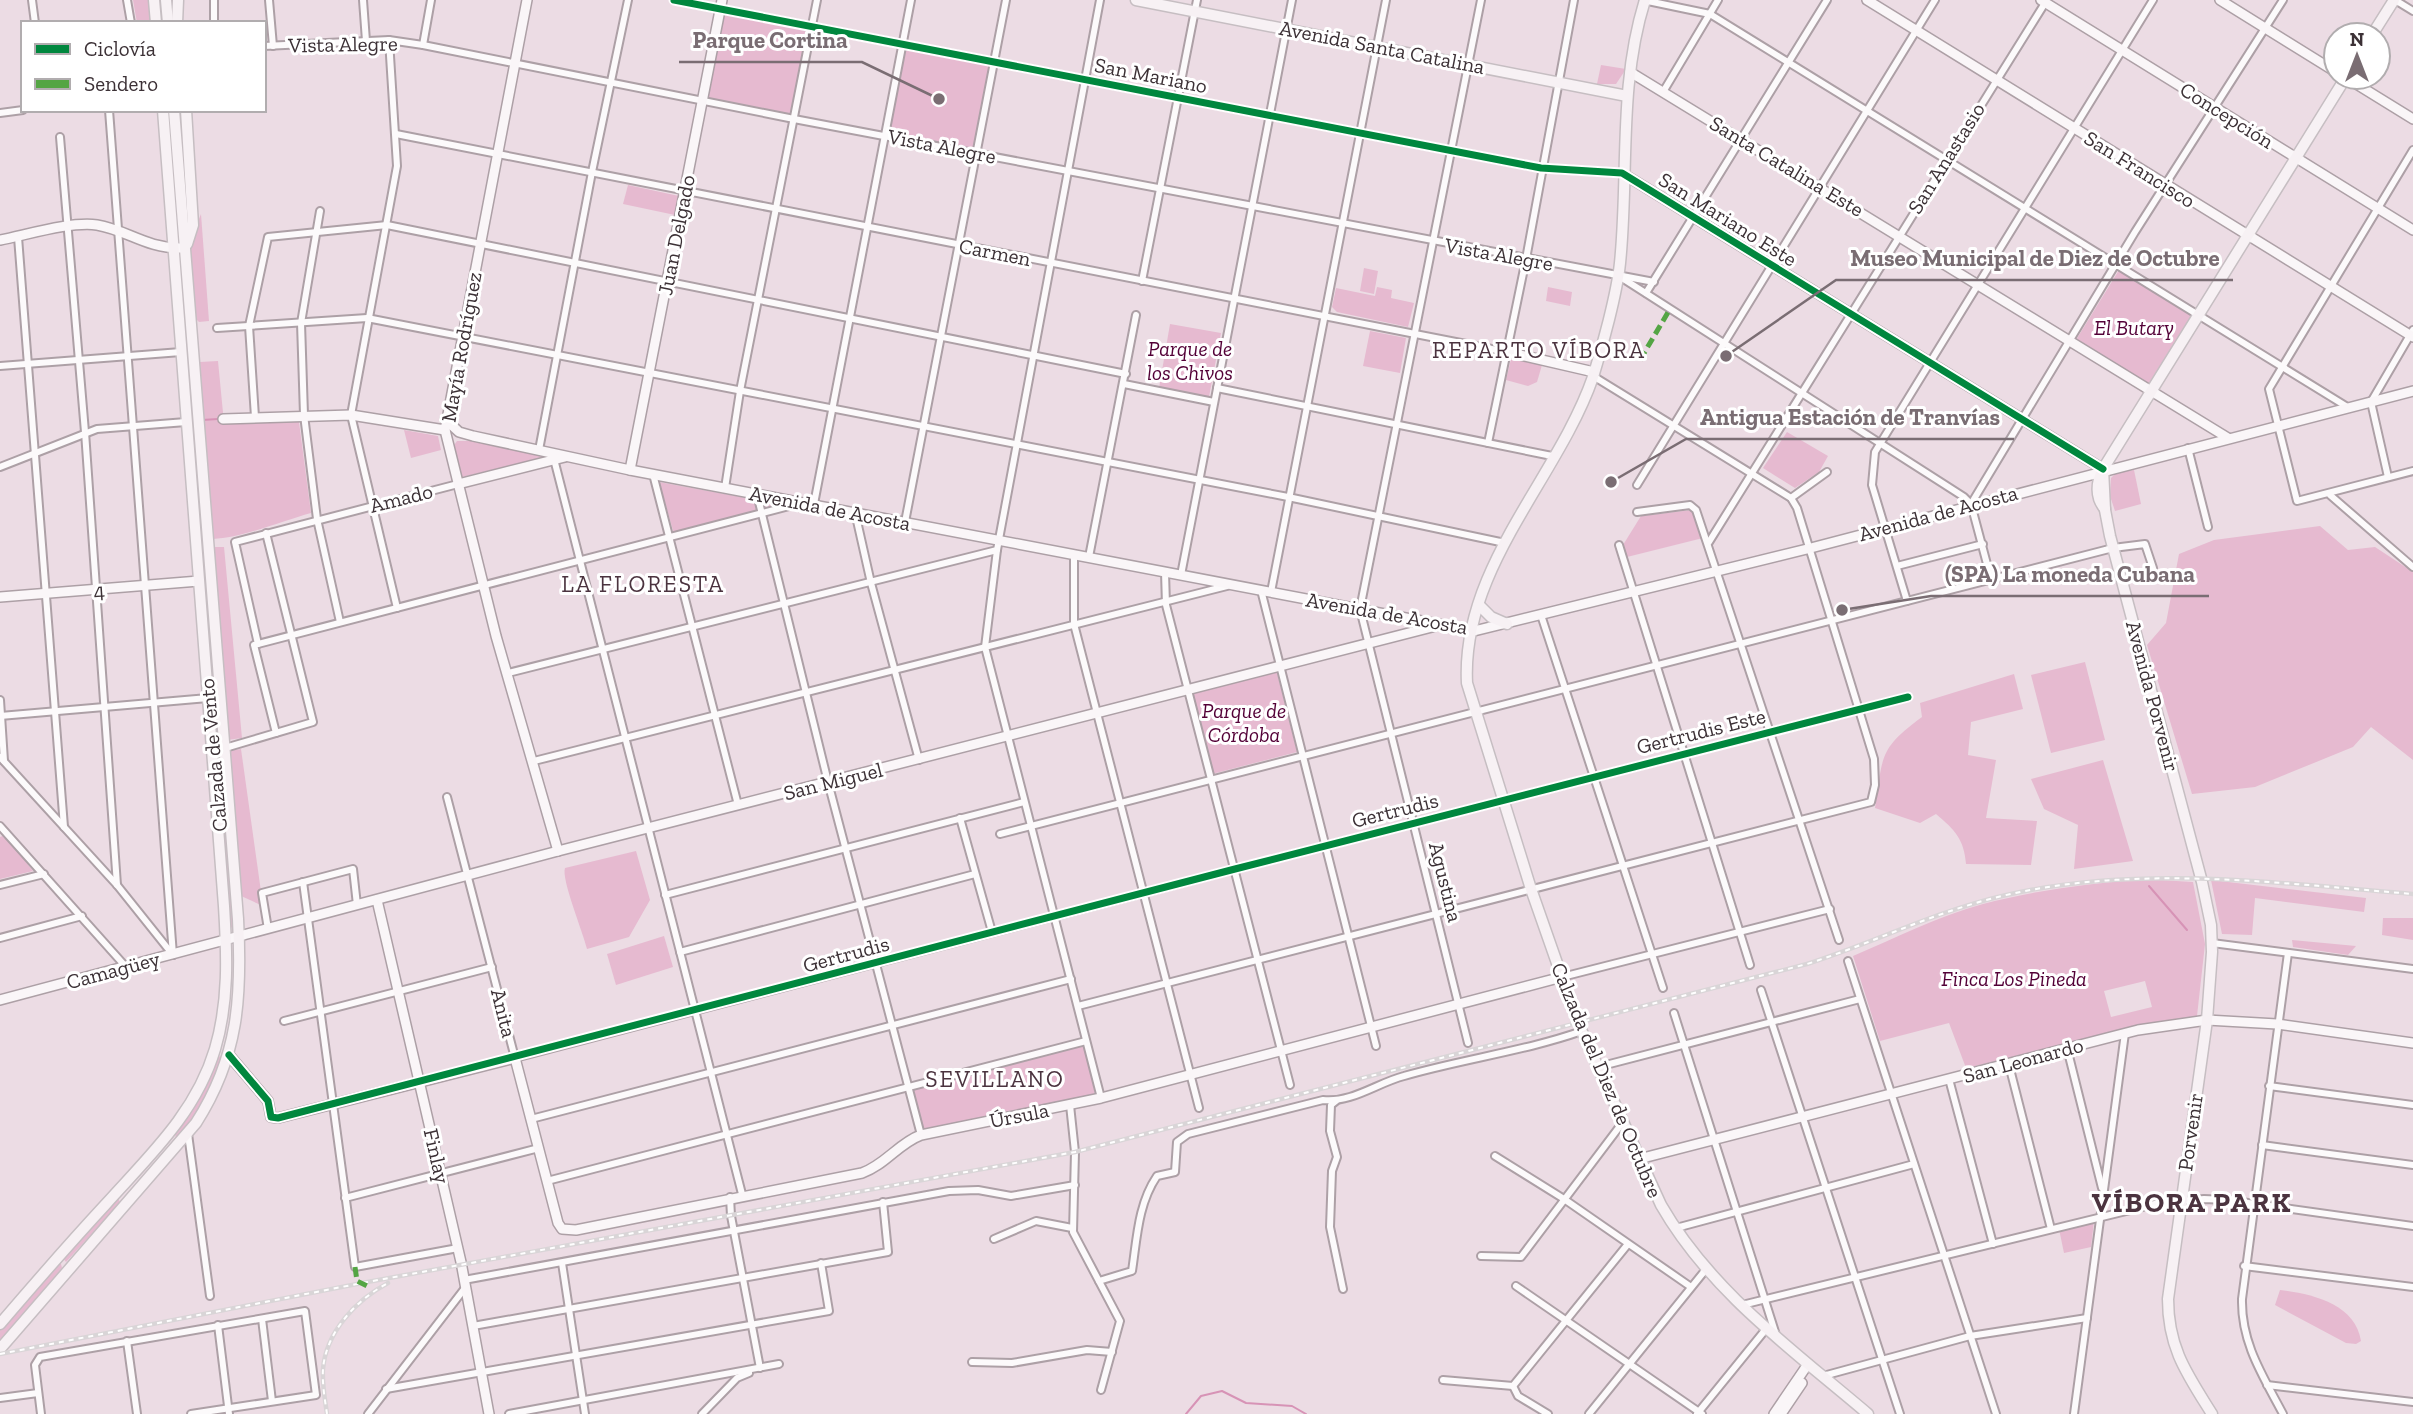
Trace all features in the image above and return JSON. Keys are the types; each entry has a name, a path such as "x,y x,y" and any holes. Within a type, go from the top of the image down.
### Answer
{"main road":[{"path":"154,0 156,21"},
{"path":"166,0 168,21"},
{"path":"179,0 179,21"},
{"name":"Avenida Santa Catalina","path":"1136,0 1627,96"},
{"path":"1507,624 1491,617 1480,606 1505,543 1594,374 1618,275 1627,96 1635,35 1644,0"},
{"path":"2381,21 2394,0"},
{"path":"1604,92 1619,88 1630,76"},
{"name":"Avenida Porvenir","path":"2202,882 2105,510 2098,493 2098,479 2337,91"},
{"name":"Calzada de Vento","path":"0,1349 188,1134 215,1093 229,1055 239,1009 239,937 225,748 188,314 163,112"},
{"name":"Calzada de Vento","path":"0,1324 164,1140 187,1110 215,1050 224,1007 226,941 181,352 174,112"},
{"name":"Calzada de Vento","path":"180,248 193,225 186,112"},
{"name":"Calzada del Diez de Octubre","path":"1480,606 1467,663 1474,711 1562,977 1582,1031 1639,1159 1674,1228 1740,1305 1868,1414"},
{"name":"Porvenir","path":"2202,882 2213,943 2207,1020 2169,1277 2168,1322 2179,1359 2212,1414"},
{"path":"224,1007 239,1009"},
{"path":"215,1050 229,1055"},
{"path":"120,1188 131,1199"},
{"path":"57,1258 70,1269"}],"street":[{"path":"32,0 35,21"},
{"path":"127,0 131,21"},
{"path":"214,0 214,21"},
{"path":"269,0 273,46"},
{"path":"363,0 366,41"},
{"path":"423,45 431,0"},
{"name":"Mayía Rodríguez","path":"527,0 445,430 484,585 558,851"},
{"path":"539,450 628,0"},
{"name":"San Mariano","path":"674,0 722,4 813,26 1085,81 1541,168 1622,173"},
{"path":"725,488 740,391 817,0"},
{"path":"814,504 883,134 911,0"},
{"path":"905,522 1006,0"},
{"path":"1100,0 998,539 985,647 1101,1098"},
{"path":"1142,281 1197,0"},
{"path":"1181,575 1292,0"},
{"path":"1272,592 1288,497 1344,224 1386,0"},
{"path":"1360,609 1481,0"},
{"path":"1488,443 1526,259 1574,0"},
{"path":"1644,0 1710,14 2349,408"},
{"path":"1663,92 1718,0"},
{"path":"1646,293 1827,0"},
{"name":"San Francisco","path":"1867,0 2164,186 2412,334"},
{"path":"1637,485 1935,0"},
{"path":"1908,601 1871,477 1871,462 1928,362 2153,0"},
{"path":"2220,0 2322,63"},
{"path":"1971,504 2164,186 2283,0"},
{"path":"2394,0 2413,11"},
{"name":"Concepción","path":"2044,1 2413,230"},
{"name":"San Anastasio","path":"1709,542 2044,1"},
{"name":"Juan Delgado","path":"630,470 722,4"},
{"path":"389,40 397,166 351,415 397,608"},
{"name":"Vista Alegre","path":"266,46 389,40 423,45 1434,243 1654,282"},
{"name":"Santa Catalina Este","path":"1630,76 1648,83 1741,138 2228,438"},
{"path":"1627,96 1648,83"},
{"path":"2368,91 2413,119"},
{"path":"0,112 21,110"},
{"path":"109,112 130,356 173,954"},
{"name":"Carmen","path":"396,134 1142,281 1416,332 1594,374"},
{"path":"60,136 106,707 117,885"},
{"path":"2413,150 2280,366 2269,389 2297,501 2330,495 2413,471"},
{"name":"San Mariano Este","path":"1622,173 2103,469"},
{"path":"320,211 301,323 304,415 317,519 340,622"},
{"path":"0,240 99,225 147,244 180,248"},
{"path":"255,417 249,326 268,237 387,225 1126,374"},
{"path":"18,237 64,827"},
{"path":"1618,275 1803,392 1971,504 1992,579"},
{"path":"1089,557 1136,315"},
{"path":"217,328 367,318 1288,497 1505,543"},
{"path":"2388,477 2371,402 2412,334"},
{"path":"0,366 181,352"},
{"path":"1077,1006 1871,802 1875,785 1874,759 1807,549 1797,508 1791,498 1594,374"},
{"path":"1124,384 1214,402"},
{"path":"1217,388 1552,456"},
{"name":"Avenida de Acosta","path":"445,419 452,428 473,436 630,470 1474,631 1807,549 2103,469 2413,391"},
{"path":"223,419 351,415 445,430"},
{"path":"0,467 85,432 133,424 186,422"},
{"name":"Avenida de Acosta","path":"448,444 454,438 473,436"},
{"path":"2188,448 2208,527"},
{"name":"Amado","path":"256,644 235,542 568,456"},
{"path":"554,459 743,1194"},
{"path":"1791,498 1826,472"},
{"path":"653,474 738,805"},
{"path":"757,494 828,782 921,1135"},
{"path":"2330,495 2413,567"},
{"path":"276,733 256,644 802,502"},
{"path":"1637,512 1690,505 1696,510 1743,643 1839,940"},
{"path":"855,512 870,583 919,760"},
{"path":"225,748 313,722 266,533"},
{"path":"1897,566 1983,544"},
{"path":"1000,834 2113,548 2145,544 2153,568"},
{"path":"1619,545 1631,592 1750,965"},
{"path":"508,673 783,602 997,551"},
{"path":"1074,554 1074,624 1199,1108"},
{"path":"1165,572 1165,602 1290,1085"},
{"name":"4","path":"0,597 199,581"},
{"path":"534,761 1233,584"},
{"path":"1261,590 1278,667 1376,1046"},
{"name":"Agustina","path":"1360,609 1468,1043"},
{"path":"1541,615 1663,988"},
{"name":"San Miguel","path":"226,941 558,851 1441,625"},
{"path":"1,715 208,698"},
{"name":"Gertrudis Este","path":"1503,800 1908,698"},
{"path":"0,700 2,759 117,885 173,954"},
{"name":"Anita","path":"447,797 547,1181 562,1229"},
{"name":"Gertrudis","path":"229,1055 268,1101 271,1117 278,1118 1503,800"},
{"path":"665,895 1024,802"},
{"path":"960,818 992,932"},
{"path":"2,830 126,967"},
{"path":"268,929 262,893 353,869 357,905"},
{"path":"0,885 44,874"},
{"path":"680,952 975,874"},
{"path":"303,882 331,1105 355,1267 458,1248"},
{"name":"Finlay","path":"377,900 458,1248 489,1414"},
{"path":"1562,977 1830,909"},
{"path":"0,938 82,916"},
{"name":"Camagüey","path":"0,1000 226,941"},
{"path":"2213,943 2413,969"},
{"path":"2283,1414 2251,1353 2243,1326 2244,1266 2288,953"},
{"path":"1848,961 1996,1414"},
{"path":"284,1021 492,967"},
{"name":"Úrsula","path":"562,1229 576,1230 743,1194 862,1173 921,1135 1101,1098 1562,977"},
{"path":"531,1119 1070,979"},
{"path":"1761,990 1900,1414"},
{"path":"1598,1067 1860,999"},
{"path":"1674,1013 1736,1210 1768,1300 1777,1338"},
{"name":"San Leonardo","path":"1639,1159 2125,1033 2207,1020 2277,1024 2413,1044"},
{"path":"1343,1289 1330,1227 1332,1171 1337,1157 1330,1131 1331,1105 1406,1075 1548,1043 1582,1031"},
{"path":"2074,1414 2125,1033"},
{"path":"547,1181 1086,1041"},
{"path":"2067,1048 2104,1194"},
{"path":"2009,1065 2051,1228"},
{"path":"1950,1079 1993,1244"},
{"path":"2269,1086 2413,1105"},
{"path":"1099,1280 1132,1271 1138,1224 1147,1190 1157,1176 1175,1172 1177,1142 1200,1131 1323,1100 1336,1101"},
{"path":"1070,1105 1075,1185 1072,1228 1120,1321 1101,1390"},
{"path":"1481,1256 1521,1257 1623,1122"},
{"path":"188,1134 210,1296"},
{"path":"2262,1145 2413,1165"},
{"path":"345,1198 539,1148"},
{"path":"1495,1156 1564,1199 1691,1287"},
{"path":"1674,1228 1914,1164"},
{"path":"368,1414 465,1284 562,1263 949,1191 978,1190 1011,1196 1075,1185"},
{"path":"730,1197 760,1368"},
{"path":"1740,1305 2140,1206 2181,1201 2204,1199 2253,1203 2413,1226"},
{"path":"473,1326 889,1250 883,1202"},
{"path":"994,1238 1036,1221 1072,1228"},
{"path":"1513,1386 1628,1244"},
{"path":"562,1263 584,1414"},
{"path":"386,1389 829,1311 821,1263"},
{"path":"2244,1266 2413,1287"},
{"path":"1589,1414 1707,1268"},
{"path":"1516,1286 1700,1413 1766,1329"},
{"path":"41,1414 34,1365 40,1357 305,1311 316,1395 229,1411 191,1414"},
{"path":"262,1318 272,1401"},
{"path":"1823,1376 1970,1336 2087,1318"},
{"path":"218,1325 229,1411"},
{"path":"127,1341 137,1414"},
{"path":"972,1362 1012,1363 1087,1350 1112,1352"},
{"path":"509,1414 779,1364"},
{"path":"1774,1414 1810,1366"},
{"path":"1782,1414 1810,1366"},
{"path":"702,1414 737,1378 760,1368"},
{"path":"1443,1380 1513,1386"},
{"path":"2267,1385 2413,1402"},
{"path":"1513,1386 1518,1396 1548,1414"},
{"path":"0,1398 38,1393"}],"green space":[{"path":"133,0 151,0 153,21 137,21"},
{"path":"722,11 808,28 791,115 705,99"},
{"path":"902,44 994,62 976,153 883,134"},
{"path":"1601,65 1626,69 1616,84 1597,84"},
{"path":"628,185 679,196 675,215 623,204"},
{"path":"201,214 209,321 199,322 196,319 189,244"},
{"path":"181,258 233,925 230,930"},
{"path":"1364,268 1378,271 1374,294 1360,291"},
{"name":"El Butary","path":"2119,270 2192,315 2149,385 2076,340"},
{"path":"1377,287 1392,290 1391,298 1414,303 1408,327 1337,312 1332,307 1336,288 1375,296"},
{"path":"1548,287 1572,292 1570,306 1546,301"},
{"name":"Parque de los Chivos","path":"1170,324 1221,333 1209,397 1159,388"},
{"path":"1370,331 1406,338 1400,373 1363,366"},
{"path":"1511,359 1542,365 1537,382 1528,386 1506,380"},
{"path":"218,361 224,423 299,422 311,513 249,532 213,539 200,362"},
{"path":"404,430 438,436 441,450 411,458"},
{"path":"1787,432 1828,456 1819,472 1795,488 1763,468"},
{"path":"457,441 470,441 547,457 462,477 452,448"},
{"path":"2134,470 2141,504 2115,511 2110,496 2111,478 2116,473"},
{"path":"659,482 779,504 780,506 674,534"},
{"path":"1692,510 1703,538 1627,557 1623,545 1641,516"},
{"path":"2320,526 2348,550 2375,547 2413,572 2413,760 2371,727 2353,747 2255,787 2192,794 2147,645 2166,623 2179,554 2214,540"},
{"path":"213,547 224,547 242,738 227,740"},
{"path":"2085,662 2105,740 2051,753 2031,675"},
{"name":"Parque de Córdoba","path":"1274,670 1297,752 1212,774 1192,693"},
{"path":"2014,674 2023,709 1971,722 1968,755 1996,760 1986,818 2037,821 2031,865 1966,864 1957,836 1936,814 1920,823 1875,808 1882,765 1890,746 1922,717 1920,703"},
{"path":"241,749 263,906 239,895 228,751"},
{"path":"2103,760 2133,861 2074,869 2078,825 2044,809 2031,779"},
{"path":"5,835 33,871 0,879 0,837"},
{"path":"636,851 650,900 629,937 587,949 569,894 565,868"},
{"name":"Finca Los Pineda","path":"2142,879 2193,882 2205,944 2197,1016 1966,1068 1949,1023 1880,1041 1853,956 1933,921 1983,904 2042,891","holes":["2145,981 2152,1007 2111,1017 2104,991"]},
{"path":"2211,880 2366,898 2364,912 2255,898 2252,935 2222,934"},
{"path":"2383,918 2413,918 2413,940 2382,935"},
{"path":"664,936 673,967 616,985 607,954"},
{"path":"2292,940 2356,946 2348,955 2293,947"},
{"path":"1084,1044 1095,1094 924,1130 912,1087"},
{"path":"218,1056 224,1058 208,1099 176,1139 175,1133"},
{"path":"118,1197 120,1203 66,1262 63,1258"},
{"path":"2094,1221 2091,1247 2064,1253 2059,1229"},
{"path":"57,1263 61,1264 62,1268 0,1342 0,1329"},
{"path":"2280,1290 2306,1294 2331,1303 2350,1318 2361,1341 2356,1344 2346,1343 2275,1305"}],"waterway":[{"path":"202,420 218,419"},
{"path":"2149,886 2187,930"},
{"path":"1186,1414 1201,1396 1222,1391 1246,1403 1292,1406 1306,1414"}],"railway":[{"path":"0,1354 362,1283 1075,1152 1807,964 1952,910 2053,886 2155,878 2207,879 2413,894"},
{"path":"327,1414 323,1369 330,1342 354,1308 388,1283"}],"marked path":[{"path":"1640,360 1670,309"},
{"path":"355,1267 357,1281 371,1288"}],"cycle path":[{"path":"674,0 1541,168 1622,173 2103,469"},
{"path":"229,1055 268,1101 271,1117 278,1118 1908,697"}],"place":[{"name":"Parque Cortina","path":"939,99"},
{"name":"Museo Municipal de Diez de Octubre","path":"1726,356"},
{"name":"Antigua Estación de Tranvías","path":"1611,482"},
{"name":"(SPA) La moneda Cubana","path":"1842,610"}],"district":[{"name":"REPARTO VÍBORA","path":"1539,350"},
{"name":"LA FLORESTA","path":"643,584"},
{"name":"SEVILLANO","path":"995,1079"},
{"name":"VÍBORA PARK","path":"2192,1202"}]}
